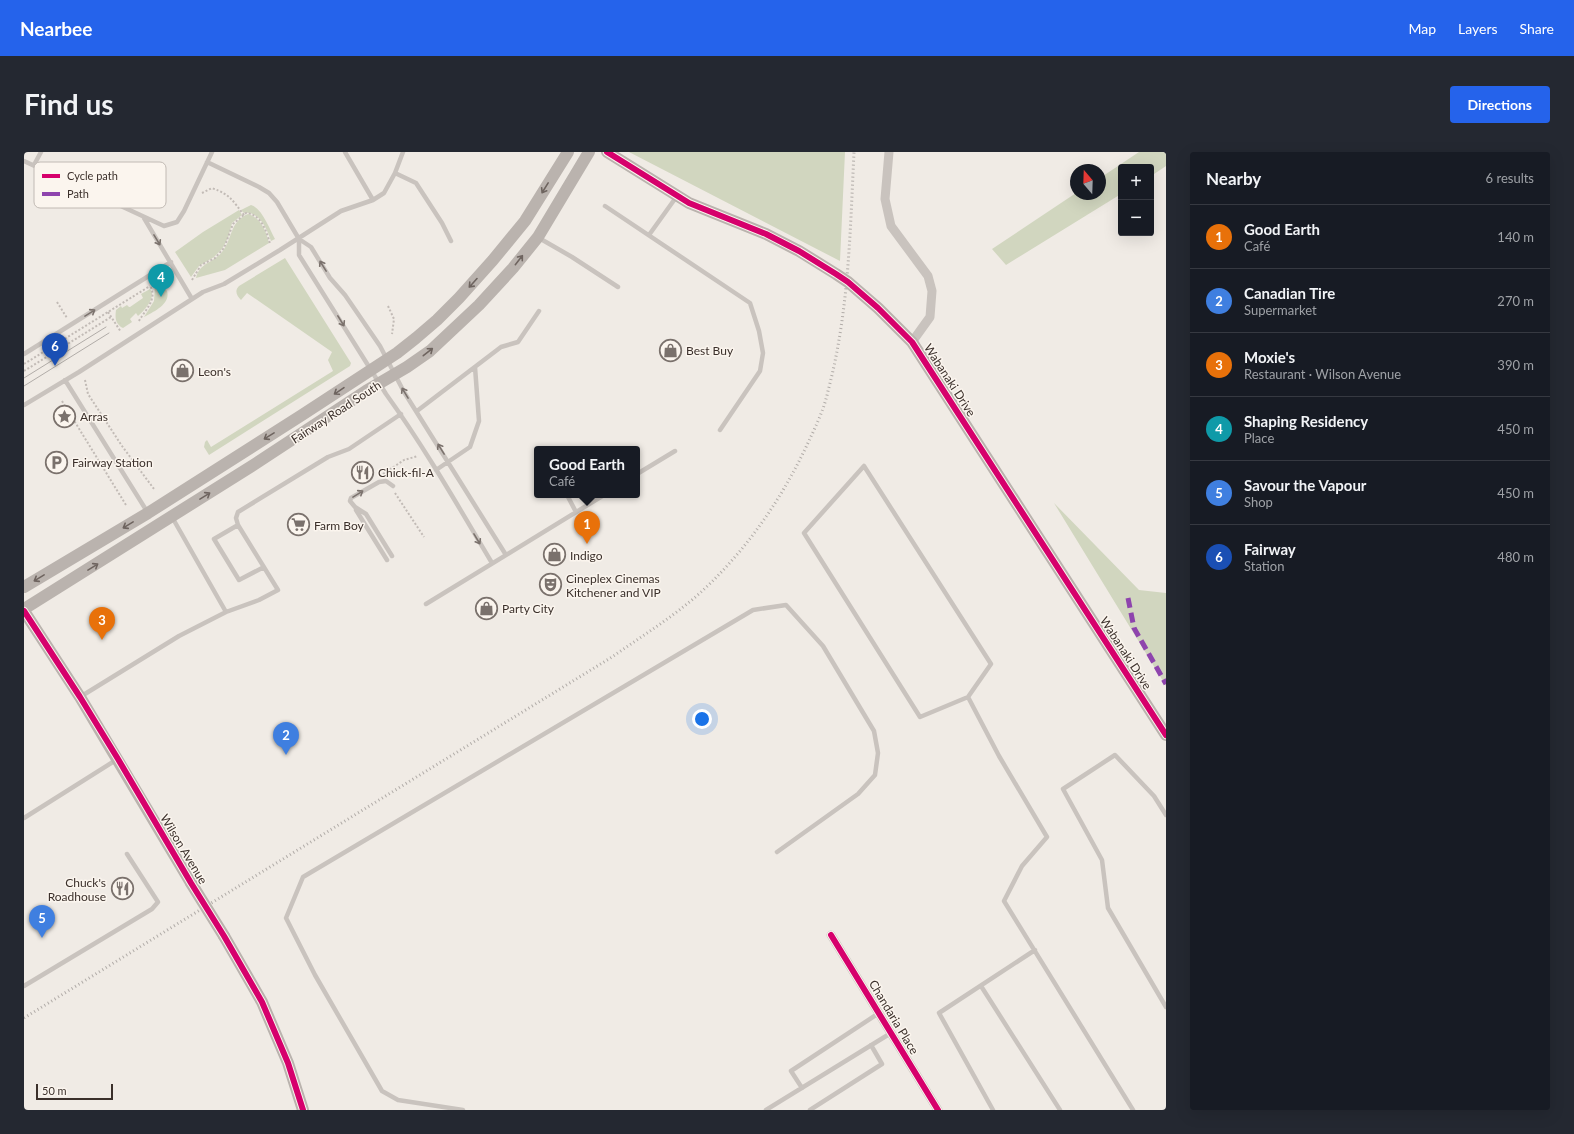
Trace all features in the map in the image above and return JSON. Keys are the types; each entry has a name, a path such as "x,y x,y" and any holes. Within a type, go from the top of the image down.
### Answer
{"main road":[{"name":"Fairway Road South","path":"24,610 430,351 455,328 513,268 538,237 589,152"},
{"name":"Wabanaki Drive","path":"607,152 689,203 766,234 799,251 836,274 848,282 878,308 912,342 1166,735"},
{"name":"Fairway Road South","path":"24,587 148,513 296,419 411,342 437,320 493,260 524,221 564,153"},
{"name":"Wilson Avenue","path":"24,610 118,759 262,1002 288,1063 303,1110"}],"street":[{"path":"889,152 885,199 891,226 928,276 932,292 930,317 912,342"},
{"name":"Chandaria Place","path":"831,935 938,1110"}],"lane":[{"path":"36,162 41,152"},
{"path":"123,208 164,226 177,222 184,211 212,152"},
{"path":"345,152 373,200"},
{"path":"24,405 203,292 224,284 341,211 373,200 384,193 395,173 403,152"},
{"path":"24,161 34,165"},
{"path":"207,162 269,193 277,202 299,238 311,247 330,278 345,295 387,359 404,392 506,555"},
{"path":"395,173 416,183 451,241"},
{"path":"649,235 677,196"},
{"path":"605,206 750,303 759,331 763,353 760,371 720,430"},
{"path":"144,218 192,299"},
{"path":"538,237 572,257 618,288"},
{"path":"299,238 299,255 401,414 492,563"},
{"path":"24,354 171,262"},
{"path":"417,411 501,347 518,342 539,311"},
{"path":"436,470 470,448 479,421 475,367"},
{"path":"65,380 148,513"},
{"path":"80,697 179,636 226,612 260,600 278,590 238,525 236,518 238,512 328,457 348,449 401,414"},
{"path":"640,472 675,451"},
{"path":"864,466 991,664 968,697 920,717 804,533 864,466"},
{"path":"387,560 350,501 351,498 379,482 386,481 392,485"},
{"path":"569,498 576,512"},
{"path":"426,604 599,498"},
{"path":"355,507 366,514 392,556"},
{"path":"172,517 226,612"},
{"path":"238,525 214,539 239,580 264,567"},
{"path":"463,1110 398,1100 382,1091 315,975 286,918 303,877 753,610 786,605 823,646 874,731 878,753 875,775 858,794 777,852"},
{"path":"968,697 999,756 1047,837 1022,866 1004,901 1133,1110"},
{"path":"1166,815 1154,796 1115,755 1064,789 1102,860 1108,908 1166,1007"},
{"path":"24,818 118,759"},
{"path":"24,986 152,909 158,902 127,854"},
{"path":"993,1110 938,1013 1035,950"},
{"path":"981,986 1060,1110"},
{"path":"802,1088 791,1070 879,1013"},
{"path":"766,1110 891,1032"},
{"path":"810,1110 882,1064 871,1045"}],"path":[{"path":"202,193 212,188 224,192 233,199 244,215"},
{"path":"192,280 201,265 215,258 224,248 232,226 244,215 249,213 261,222 265,227 270,244"},
{"path":"139,321 152,300 153,292 149,283"},
{"path":"24,364 150,286"},
{"path":"57,302 67,318"},
{"path":"388,306 394,319 392,334"},
{"path":"108,312 121,332"},
{"path":"24,371 111,317"},
{"path":"85,380 88,394 125,451 154,489"},
{"path":"62,401 126,505"},
{"path":"418,456 404,460 383,473 424,537"}],"green space":[{"path":"629,152 845,152 840,261"},
{"path":"1139,152 1166,152 1166,166 1154,174 1154,164 1121,164"},
{"path":"1118,166 1118,196 1006,265 992,249 1070,197 1070,200 1106,200 1106,174"},
{"path":"251,205 259,210 275,239 271,241 265,226 259,218 250,213 244,213 241,210"},
{"path":"239,210 242,215 232,223 228,238 222,249 214,257 199,266 191,277 175,252 203,232"},
{"path":"248,214 260,222 269,243 225,270 196,278 203,266 222,252 237,221"},
{"path":"285,258 351,363 350,366 209,455 204,447 207,440 211,447 333,371 328,360 332,352 247,293 241,300 237,295 236,292 239,286"},
{"path":"159,285 167,291 168,296 164,304 144,317 154,301 155,286"},
{"path":"150,289 152,295 146,308 138,316 136,313 130,319 132,322 123,328 120,326 116,320 116,310 121,306 122,308 127,305 130,307 143,298 141,294"},
{"path":"1054,503 1139,590 1166,593 1166,686"}],"tram line":[{"path":"24,378 106,327"},
{"path":"24,386 109,333"}],"railway":[{"path":"24,1018 612,657 679,610 717,577 747,542 774,505 797,465 824,405 835,361 844,302 850,242 854,152"}],"marked path":[{"path":"1128,598 1134,628 1166,684"}],"cycle path":[{"path":"607,152 689,203 766,234 799,251 836,274 848,282 878,308 912,342 1166,735"},
{"path":"24,611 118,759 262,1002 288,1063 303,1110"},
{"path":"831,935 938,1110"}],"place":[{"name":"Shaping Residency","path":"161,297"},
{"name":"Best Buy","path":"671,350"},
{"name":"Fairway","path":"55,366"},
{"name":"Leon's","path":"183,371"},
{"name":"Arras","path":"65,416"},
{"name":"Fairway Station","path":"57,462"},
{"name":"Chick-fil-A","path":"362,472"},
{"name":"Farm Boy","path":"299,525"},
{"name":"Good Earth","path":"587,544"},
{"name":"Indigo","path":"554,555"},
{"name":"Cineplex Cinemas Kitchener and VIP","path":"550,585"},
{"name":"Party City","path":"486,608"},
{"name":"Moxie's","path":"102,640"},
{"name":"Canadian Tire","path":"286,755"},
{"name":"Chuck's Roadhouse","path":"122,889"},
{"name":"Savour the Vapour","path":"42,938"}]}
